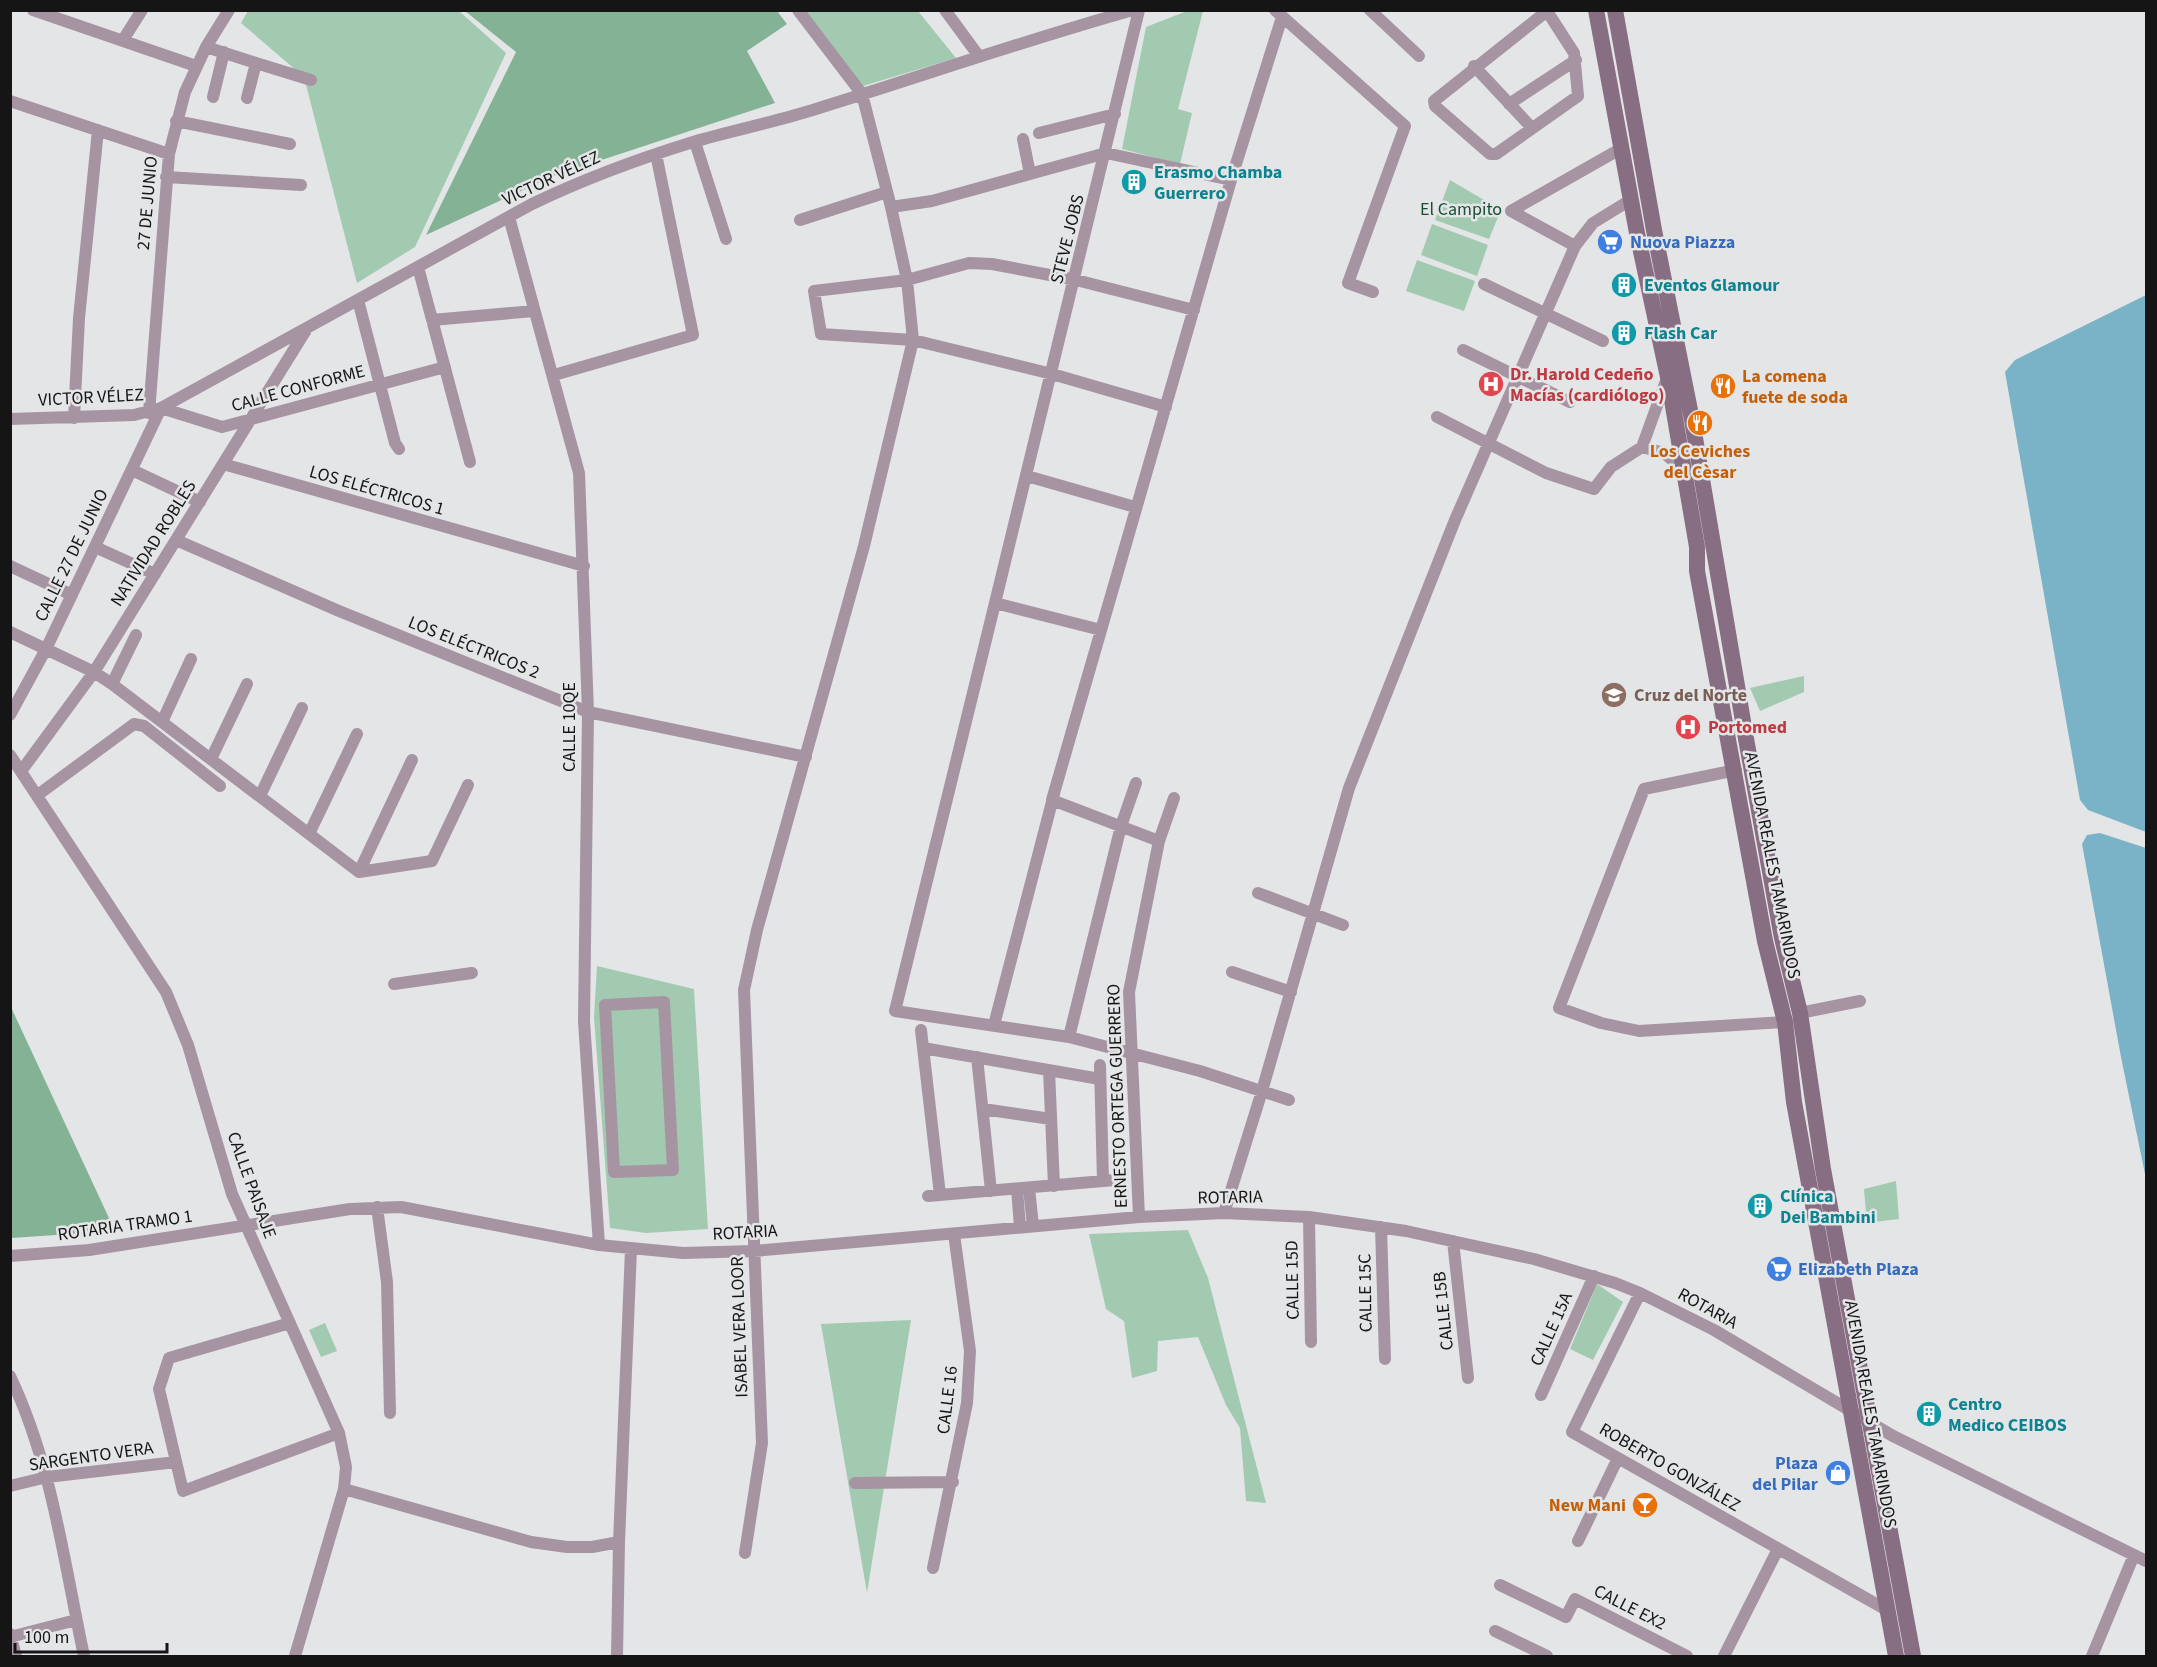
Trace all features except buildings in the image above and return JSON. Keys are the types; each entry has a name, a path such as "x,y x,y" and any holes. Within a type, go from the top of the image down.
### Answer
{"main road":[{"name":"AVENIDA REALES TAMARINDOS","path":"1596,10 1668,377 1697,547 1697,571 1800,1013 1806,1121 1851,1413 1885,1609 1896,1656"},
{"name":"AVENIDA REALES TAMARINDOS","path":"1615,10 1654,230 1692,420 1736,735 1736,770 1766,941 1872,1424 1913,1656"}],"street":[{"path":"33,10 196,66"},
{"path":"123,40 142,10"},
{"name":"27 DE JUNIO","path":"155,411 169,154 176,121 196,66 229,10"},
{"path":"798,10 862,94"},
{"path":"945,10 978,55"},
{"name":"VICTOR VÉLEZ","path":"10,419 74,418 155,411 560,191 656,154 862,94 978,55 1133,10"},
{"name":"STEVE JOBS","path":"994,1025 895,1011 1076,279 1139,10"},
{"path":"1370,10 1419,56"},
{"path":"1547,11 1570,46 1576,60 1578,96 1492,155 1435,106 1436,99 1474,66 1547,11"},
{"path":"1289,1100 1069,1036 994,1025 1052,800 1279,14 1405,126 1348,283 1373,292"},
{"path":"206,47 311,80"},
{"path":"213,96 224,52"},
{"path":"1509,104 1576,60"},
{"path":"247,98 256,63"},
{"path":"1474,66 1532,128"},
{"name":"ISABEL VERA LOOR","path":"745,1553 762,1443 744,990 757,930 864,546 913,340 907,280 862,94"},
{"path":"10,101 169,154"},
{"path":"1039,133 1115,114"},
{"path":"176,121 290,144"},
{"path":"74,418 79,318 98,130"},
{"path":"1023,139 1030,174"},
{"path":"695,142 726,238"},
{"path":"1575,246 1511,211 1622,148"},
{"path":"891,207 932,201 1106,153 1231,180"},
{"path":"554,375 693,335 656,154"},
{"path":"166,177 301,185"},
{"path":"800,220 887,192"},
{"path":"1224,1213 1262,1091 1311,914 1353,776 1455,520 1575,246 1593,223 1632,199"},
{"name":"CALLE 10QE","path":"509,217 579,473 588,712 584,1022 599,1245"},
{"path":"1166,407 1052,374 913,340 821,334 814,291 907,280 969,263 992,264 1076,279 1194,310"},
{"path":"418,267 470,462"},
{"path":"1484,284 1603,341"},
{"path":"358,300 399,449"},
{"path":"432,320 534,312"},
{"name":"NATIVIDAD ROBLES","path":"22,770 94,672 306,329"},
{"path":"1463,350 1570,402"},
{"name":"CALLE CONFORME","path":"155,411 222,427 445,367"},
{"path":"1437,417 1546,473 1594,489 1611,467 1642,447 1668,377"},
{"name":"CALLE 27 DE JUNIO","path":"10,715 46,649 132,470 155,411"},
{"path":"1676,424 1692,420"},
{"path":"1642,447 1664,453 1684,470"},
{"name":"LOS ELÉCTRICOS 1","path":"223,464 521,551 584,566"},
{"path":"132,470 200,502"},
{"path":"1027,476 1136,507"},
{"name":"LOS ELÉCTRICOS 2","path":"176,540 339,611 588,712 806,757"},
{"path":"95,547 155,574"},
{"path":"10,566 72,595"},
{"path":"995,603 1101,630"},
{"path":"10,632 94,672 112,684 359,872 432,861 468,786"},
{"path":"112,684 136,635"},
{"path":"162,722 191,659"},
{"path":"211,759 247,684"},
{"path":"260,796 302,708"},
{"path":"39,794 134,724 144,726 220,786"},
{"path":"309,834 357,734"},
{"name":"CALLE PAISAJE","path":"10,755 39,794 166,992 188,1045 223,1167 245,1225 339,1433 346,1467 344,1489 295,1656"},
{"path":"359,872 412,760"},
{"path":"1736,770 1644,789 1560,1008 1601,1023 1639,1031 1785,1022"},
{"path":"1069,1036 1121,826 1136,783"},
{"name":"ERNESTO ORTEGA GUERRERO","path":"1138,1218 1130,983 1159,841 1174,798"},
{"path":"1052,800 1159,841"},
{"path":"1258,893 1343,926"},
{"path":"1232,972 1291,992"},
{"path":"394,984 472,973"},
{"path":"1800,1013 1860,1001"},
{"path":"664,1002 673,1170 614,1172 605,1005 664,1002"},
{"path":"921,1030 934,1195 1109,1181 1100,1065"},
{"path":"923,1048 1100,1079"},
{"path":"977,1057 991,1191"},
{"path":"1049,1070 1054,1186"},
{"path":"983,1109 1051,1119"},
{"path":"1023,1188 1026,1227"},
{"path":"377,1207 387,1282 390,1413"},
{"name":"ROTARIA","path":"245,1225 377,1207 420,1210 599,1245 683,1253 754,1251 1026,1227 1224,1213 1309,1217 1381,1227 1453,1240 1594,1276 1640,1293 1714,1330 1851,1413 2146,1561"},
{"name":"CALLE 15D","path":"1309,1217 1311,1342"},
{"name":"ROTARIA TRAMO 1","path":"10,1256 89,1250 245,1225"},
{"name":"CALLE 15C","path":"1381,1227 1385,1359"},
{"name":"CALLE 16","path":"933,1568 953,1482 967,1403 970,1351 954,1234"},
{"name":"CALLE 15B","path":"1453,1240 1468,1378"},
{"path":"617,1656 619,1542 631,1249"},
{"name":"CALLE 15A","path":"1542,1395 1594,1276"},
{"name":"ROBERTO GONZÁLEZ","path":"1640,1293 1572,1432 1885,1609"},
{"path":"290,1323 169,1358 159,1389 183,1491 339,1433"},
{"path":"10,1376 31,1420 47,1477 84,1656"},
{"path":"1578,1541 1618,1458"},
{"name":"SARGENTO VERA","path":"10,1486 47,1477 176,1462"},
{"path":"855,1483 953,1482"},
{"path":"344,1489 531,1542 567,1547 592,1547 619,1542"},
{"path":"1724,1656 1778,1549"},
{"path":"2092,1656 2134,1555"},
{"name":"CALLE EX2","path":"1500,1585 1566,1617 1575,1599 1687,1656"},
{"path":"16,1656 11,1636 76,1620"},
{"path":"1495,1631 1547,1656"}],"green space":[{"path":"248,11 459,11 506,53 415,247 357,283 304,77 241,23"},
{"path":"465,11 777,11 787,24 747,51 775,103 553,176 426,235 516,52"},
{"path":"805,11 918,11 956,58 863,86"},
{"path":"1187,11 1203,11 1178,109 1192,113 1180,164 1122,149 1146,27"},
{"name":"El Campito","path":"1450,180 1501,210 1489,239 1435,220"},
{"path":"1432,224 1488,245 1477,276 1421,255"},
{"path":"1417,260 1475,281 1464,311 1406,291"},
{"path":"1804,676 1804,692 1760,711 1750,688"},
{"path":"597,966 694,989 708,1229 646,1233 610,1228 594,1017"},
{"path":"10,1005 115,1231 11,1238"},
{"path":"1896,1181 1899,1219 1849,1225 1866,1212 1864,1189"},
{"path":"1188,1230 1208,1278 1266,1503 1246,1501 1240,1428 1226,1405 1198,1337 1158,1341 1157,1371 1132,1378 1124,1321 1106,1309 1089,1234"},
{"path":"1597,1284 1623,1302 1593,1360 1570,1349"},
{"path":"911,1320 867,1593 821,1324"},
{"path":"325,1323 337,1351 321,1357 309,1330"}],"water":[{"path":"2146,295 2146,832 2088,810 2080,800 2005,372 2015,360"},
{"path":"2100,833 2146,848 2146,1179 2082,844 2087,835"}],"place":[{"name":"Erasmo Chamba Guerrero","path":"1134,182"},
{"name":"Nuova Piazza","path":"1610,242"},
{"name":"Eventos Glamour","path":"1624,285"},
{"name":"Flash Car","path":"1624,333"},
{"name":"Dr. Harold Cedeño Macías (cardiólogo)","path":"1491,384"},
{"name":"La comena fuete de soda","path":"1723,386"},
{"name":"Los Ceviches del Cèsar","path":"1700,423"},
{"name":"Cruz del Norte","path":"1614,695"},
{"name":"Portomed","path":"1688,727"},
{"name":"Clínica Dei Bambini","path":"1760,1206"},
{"name":"Elizabeth Plaza","path":"1779,1269"},
{"name":"Centro Medico CEIBOS","path":"1929,1414"},
{"name":"Plaza del Pilar","path":"1838,1473"},
{"name":"New Mani","path":"1645,1505"}]}
